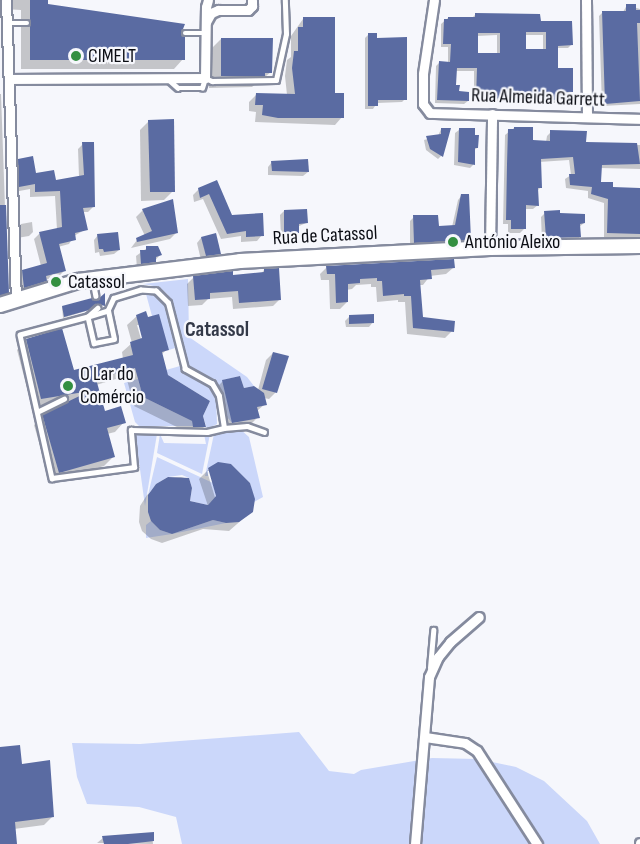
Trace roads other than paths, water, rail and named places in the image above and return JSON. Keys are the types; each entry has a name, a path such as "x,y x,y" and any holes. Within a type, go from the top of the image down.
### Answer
{"main road":[{"name":"Rua de Catassol","path":"0,305 93,279 259,259 490,248 640,246"}],"street":[{"path":"6,0 16,299"},
{"path":"9,79 205,78 205,28 208,0"},
{"path":"205,28 209,15 214,11 248,10 252,6 252,0"},
{"name":"Rua Almeida Garrett","path":"434,0 423,74 423,104 426,110 435,114 640,119"},
{"path":"586,0 587,117"},
{"path":"490,248 492,114"},
{"path":"415,844 429,677 438,657 450,642 479,617"},
{"path":"425,737 465,743 477,751 537,844"}],"lane":[{"path":"205,78 212,81 276,80 286,34 285,0"},
{"path":"7,23 27,23"},
{"path":"185,33 205,28"},
{"path":"93,279 96,296"},
{"path":"88,317 94,343 114,339 108,311 114,298 141,290 156,291 168,303 185,369 212,384 219,396 224,428"},
{"path":"88,317 98,308"},
{"path":"108,311 20,335 52,478 134,467 131,430 207,432 247,426 264,432"},
{"path":"37,412 64,399"},
{"path":"429,677 433,630"}],"place":[{"name":"CIMELT","path":"76,56"},
{"name":"António Aleixo","path":"453,242"},
{"name":"Catassol","path":"56,282"},
{"name":"O Lar do Comércio","path":"68,386"}],"district":[{"name":"Catassol","path":"217,330"}]}
